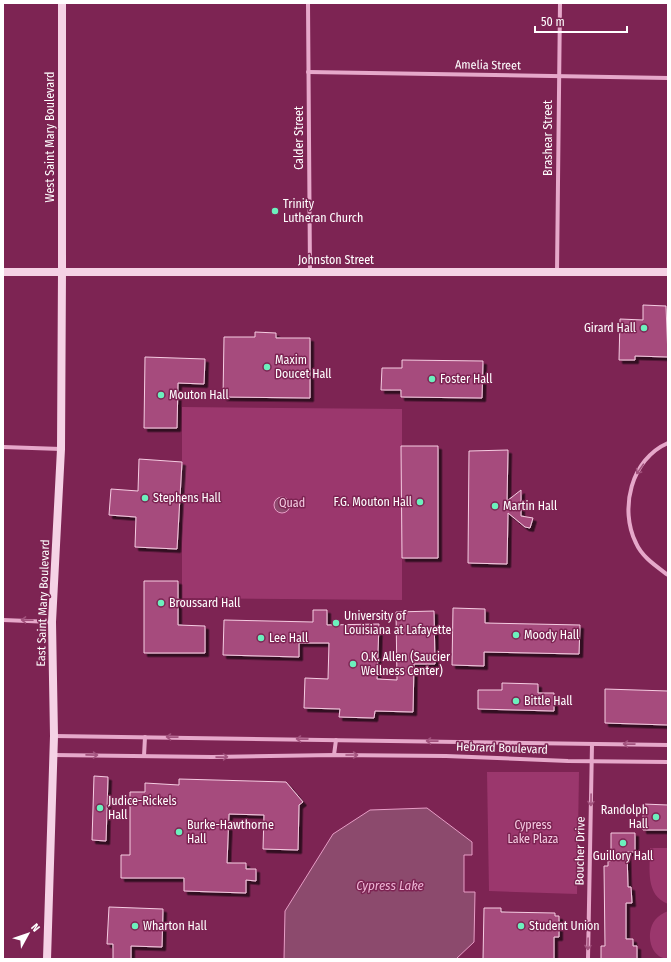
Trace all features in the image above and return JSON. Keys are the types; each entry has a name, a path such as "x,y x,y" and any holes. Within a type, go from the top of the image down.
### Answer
{"street":[{"name":"West Saint Mary Boulevard","path":"62,3 62,271"},
{"name":"Calder Street","path":"308,3 310,272"},
{"name":"Brashear Street","path":"557,273 560,3"},
{"name":"Amelia Street","path":"308,72 668,78"},
{"name":"East Saint Mary Boulevard","path":"47,959 54,755 52,622 60,449 62,271"},
{"name":"Johnston Street","path":"3,272 668,272"},
{"path":"668,443 650,456 637,472 630,491 628,510 636,544 650,562 668,575"},
{"path":"3,448 60,449"},
{"path":"3,620 52,622"},
{"name":"Hebrard Boulevard","path":"54,736 668,745"},
{"path":"144,756 145,737"},
{"path":"334,755 336,740"},
{"name":"Boucher Drive","path":"588,959 592,744"},
{"name":"Hebrard Boulevard","path":"54,755 212,757 334,755 446,756 668,762"}],"green space":[{"name":"Quad","path":"182,407 402,409 402,600 182,598"},
{"name":"Cypress Lake Plaza","path":"487,772 579,772 577,894 489,891"},
{"path":"650,848 668,848 668,904 655,894 652,888 650,880"},
{"path":"668,911 668,959 662,958 653,950 650,931 655,920"}],"water":[{"path":"282,497 288,499 290,505 288,511 282,513 276,511 274,505 276,499"},
{"name":"Cypress Lake","path":"427,808 472,842 472,855 464,855 464,892 475,892 474,942 456,959 284,959 285,911 333,834 370,810"}],"building":[{"name":"Girard Hall","path":"643,305 666,306 668,357 635,356 635,360 619,360 620,319 643,320"},
{"name":"Maxim Doucet Hall","path":"255,332 276,333 276,338 310,338 310,398 223,397 224,337 255,337"},
{"name":"Mouton Hall","path":"145,357 205,359 204,384 178,383 177,428 144,428"},
{"name":"Foster Hall","path":"402,360 483,361 482,398 401,397 401,390 381,390 382,368 402,368"},
{"name":"F.G. Mouton Hall","path":"401,446 438,446 438,558 402,558"},
{"name":"Martin Hall","path":"508,450 507,501 521,490 521,516 533,518 530,528 525,527 508,513 507,564 468,563 469,451"},
{"name":"Stephens Hall","path":"139,459 182,462 177,549 135,547 136,517 109,515 111,489 138,491"},
{"name":"Broussard Hall","path":"144,581 178,581 178,625 205,626 205,653 144,653"},
{"name":"Moody Hall","path":"453,608 485,609 485,623 580,625 579,654 484,652 484,666 452,665"},
{"path":"313,610 327,610 327,625 379,624 377,679 397,680 396,612 434,611 435,664 414,664 413,712 375,711 374,718 339,717 340,709 304,708 305,678 328,679 329,643 299,643 299,657 223,655 224,620 313,622"},
{"name":"Bittle Hall","path":"502,683 538,684 538,693 554,693 554,711 478,709 478,690 502,690"},
{"path":"605,689 668,691 668,725 605,723"},
{"name":"Judice-Rickels Hall","path":"94,776 108,777 106,841 92,840"},
{"name":"Burke-Hawthorne Hall","path":"179,779 286,782 303,802 299,805 298,850 263,849 264,815 229,814 227,863 246,863 246,869 256,869 256,881 246,880 246,893 184,891 184,878 121,878 121,855 130,855 130,792 145,792 145,783 179,785"},
{"name":"Randolph Hall","path":"643,804 668,805 668,830 643,830"},
{"path":"611,833 635,833 635,852 627,852 628,887 631,887 632,903 626,903 626,939 633,939 633,946 637,946 637,959 601,959 601,946 605,946 604,866 608,866 608,861 611,861"},
{"name":"Wharton Hall","path":"109,907 163,909 162,947 131,946 131,959 113,959 113,944 107,944"},
{"name":"Student Union","path":"484,908 501,908 501,912 555,913 555,916 559,916 559,937 554,937 554,959 483,959"}],"place":[{"name":"Trinity Lutheran Church","path":"275,211"},
{"name":"Girard Hall","path":"644,328"},
{"name":"Maxim Doucet Hall","path":"267,367"},
{"name":"Foster Hall","path":"432,379"},
{"name":"Mouton Hall","path":"161,395"},
{"name":"Stephens Hall","path":"145,498"},
{"name":"F.G. Mouton Hall","path":"420,502"},
{"name":"Martin Hall","path":"495,506"},
{"name":"Broussard Hall","path":"161,603"},
{"name":"University of Louisiana at Lafayette","path":"336,623"},
{"name":"Moody Hall","path":"516,635"},
{"name":"Lee Hall","path":"261,638"},
{"name":"O.K. Allen (Saucier Wellness Center)","path":"353,664"},
{"name":"Bittle Hall","path":"516,701"},
{"name":"Judice-Rickels Hall","path":"100,808"},
{"name":"Randolph Hall","path":"656,817"},
{"name":"Burke-Hawthorne Hall","path":"179,832"},
{"name":"Guillory Hall","path":"623,843"},
{"name":"Wharton Hall","path":"135,926"},
{"name":"Student Union","path":"521,926"}]}
